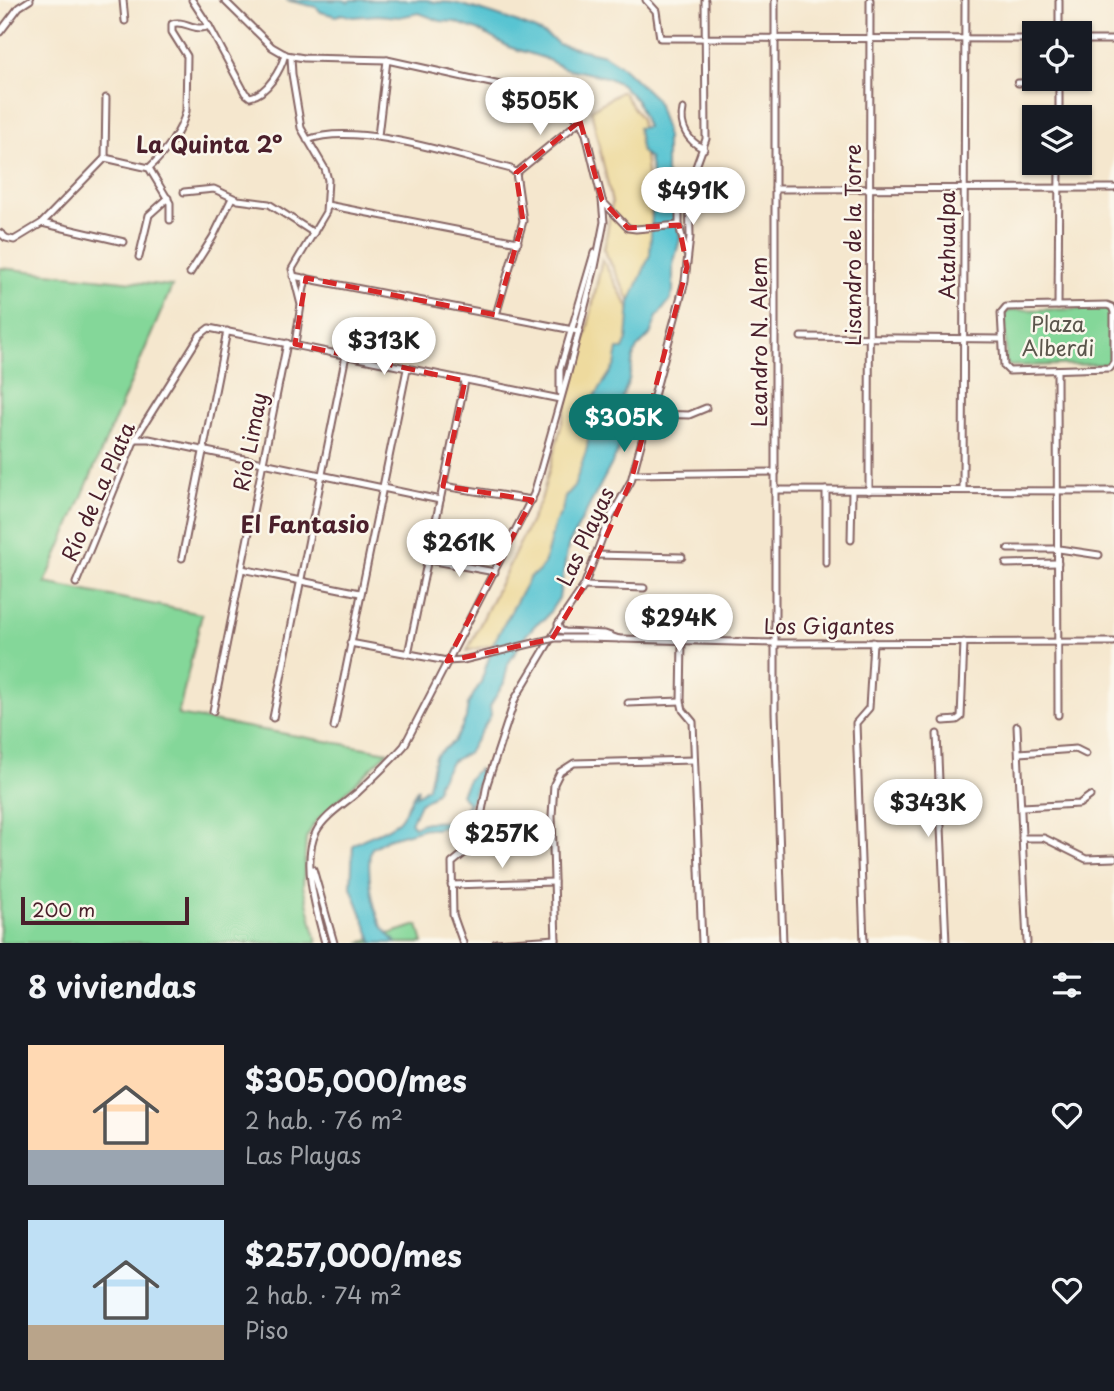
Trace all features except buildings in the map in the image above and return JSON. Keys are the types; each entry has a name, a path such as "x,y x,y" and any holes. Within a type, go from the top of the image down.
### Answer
{"street":[{"path":"0,32 19,7 30,0"},
{"path":"123,0 125,21"},
{"path":"192,0 250,97 262,93 288,55"},
{"path":"224,0 268,43 288,55 387,60 500,85 570,112 580,121 586,134 604,214 595,267 532,500 404,746 380,772 326,819 317,831 312,845 312,893 325,943"},
{"path":"646,0 656,11 660,38 1022,39"},
{"path":"687,256 679,225 679,202 704,149 706,139 705,0"},
{"name":"Leandro N. Alem","path":"775,0 775,725 783,943"},
{"name":"Lisandro de la Torre","path":"869,491 870,0"},
{"name":"Atahualpa","path":"963,490 965,0"},
{"path":"1059,0 1059,21"},
{"path":"149,169 170,141 186,110 187,57 172,32 172,24 178,22 200,29 209,26"},
{"path":"1092,40 1114,40"},
{"path":"288,55 300,124 327,175 326,212 294,265 293,276 301,305"},
{"path":"378,136 387,60"},
{"path":"1018,83 1022,83"},
{"path":"0,233 14,240 43,223 105,159 106,97"},
{"path":"683,109 682,121 688,138 704,149"},
{"path":"516,173 580,121"},
{"path":"307,140 319,136 378,136 511,169 516,173 523,216 518,242 495,315"},
{"path":"105,159 149,169 168,198 170,220"},
{"path":"1058,306 1059,175"},
{"name":"Las Playas","path":"451,885 452,863 463,853 469,837 481,822 485,791 515,699 584,586 608,522 633,474 685,281 690,223 688,191 691,177"},
{"path":"775,188 1114,188"},
{"path":"184,192 214,189 232,198 273,205 314,233"},
{"path":"139,257 149,215 168,198"},
{"path":"190,273 213,237 232,198"},
{"path":"602,200 628,228 679,225"},
{"path":"327,205 518,242"},
{"path":"43,223 124,242"},
{"path":"560,398 560,369 598,243"},
{"path":"293,276 578,331"},
{"path":"295,344 306,278"},
{"path":"1110,306 1114,312 1114,338 1114,362 1110,368 1006,369 1003,363 1001,313 1006,307 1110,306"},
{"name":"Río de La Plata","path":"76,583 135,439 203,332 209,328 560,398"},
{"path":"182,558 227,331"},
{"path":"801,337 1001,339"},
{"name":"Río Limay","path":"213,711 286,342"},
{"path":"273,718 346,355"},
{"path":"334,727 407,369"},
{"path":"1057,370 1058,715"},
{"path":"408,654 465,381"},
{"path":"649,414 689,415 706,408"},
{"path":"135,439 149,439 440,499"},
{"path":"633,474 776,472"},
{"path":"443,486 532,500"},
{"path":"776,490 1114,491"},
{"path":"826,490 826,563"},
{"path":"851,540 852,491"},
{"path":"1008,550 1059,549 1099,555"},
{"path":"596,555 682,557"},
{"path":"429,559 495,572"},
{"path":"1006,564 1058,563"},
{"path":"242,569 360,593"},
{"path":"584,586 644,588"},
{"path":"558,626 565,632 605,634 619,639"},
{"name":"Los Gigantes","path":"350,643 447,661 463,660 555,638 775,643 1114,642"},
{"path":"682,641 681,701 683,710 693,722 702,943"},
{"path":"864,943 856,723 869,708 873,642"},
{"path":"944,721 961,717 964,642"},
{"path":"628,703 681,701"},
{"path":"1017,726 1027,943"},
{"path":"937,734 946,943"},
{"path":"1019,753 1076,749 1086,754"},
{"path":"496,943 556,941 552,816 554,784 563,769 574,762 694,760"},
{"path":"1022,807 1079,804 1090,796"},
{"path":"1022,838 1044,838 1086,859 1114,858"},
{"path":"312,864 334,943"},
{"path":"463,943 453,915 451,885 554,882"}],"highlighted area":[{"path":"580,121 602,200 628,228 679,225 687,267 631,481 584,586 552,639 447,661 532,500 443,486 465,381 295,344 306,278 496,315 523,221 516,173"}],"green space":[{"path":"0,268 172,286 45,583 202,614 178,715 388,752 315,822 306,838 303,886 317,943 0,943"},
{"name":"Plaza Alberdi","path":"1106,309 1109,312 1110,361 1106,364 1010,366 1006,363 1005,314 1010,310"},
{"path":"418,925 423,943 359,943"}],"sand":[{"path":"622,91 641,119 656,254 639,319 604,250 612,203 591,110"},
{"path":"602,259 636,321 545,568 499,643 467,651 541,500 587,331"}],"water":[{"path":"286,0 427,0 454,3 525,26 558,44 604,55 621,66 656,99 666,131 666,174 670,178 675,200 680,239 673,265 673,292 657,317 650,335 637,348 633,358 629,380 620,403 621,434 618,452 568,546 559,598 545,619 526,635 508,664 504,683 490,706 491,715 468,753 452,761 438,783 437,790 420,803 411,823 414,827 422,823 454,819 468,804 461,794 470,777 479,769 481,773 469,807 465,814 452,824 387,839 371,849 370,877 375,909 382,926 396,943 373,943 351,887 353,845 393,825 401,817 418,788 416,796 428,787 435,756 453,742 459,733 466,718 468,704 481,682 494,642 530,577 544,564 555,523 562,511 565,497 574,487 587,448 593,399 615,365 618,349 623,349 627,340 630,302 650,255 652,214 656,196 649,158 641,151 638,128 647,127 637,101 621,84 606,77 564,68 455,22 440,21 419,13 399,17 336,16 321,12 316,7"}],"district":[{"name":"La Quinta 2°","path":"209,145"},
{"name":"El Fantasio","path":"305,525"}]}
